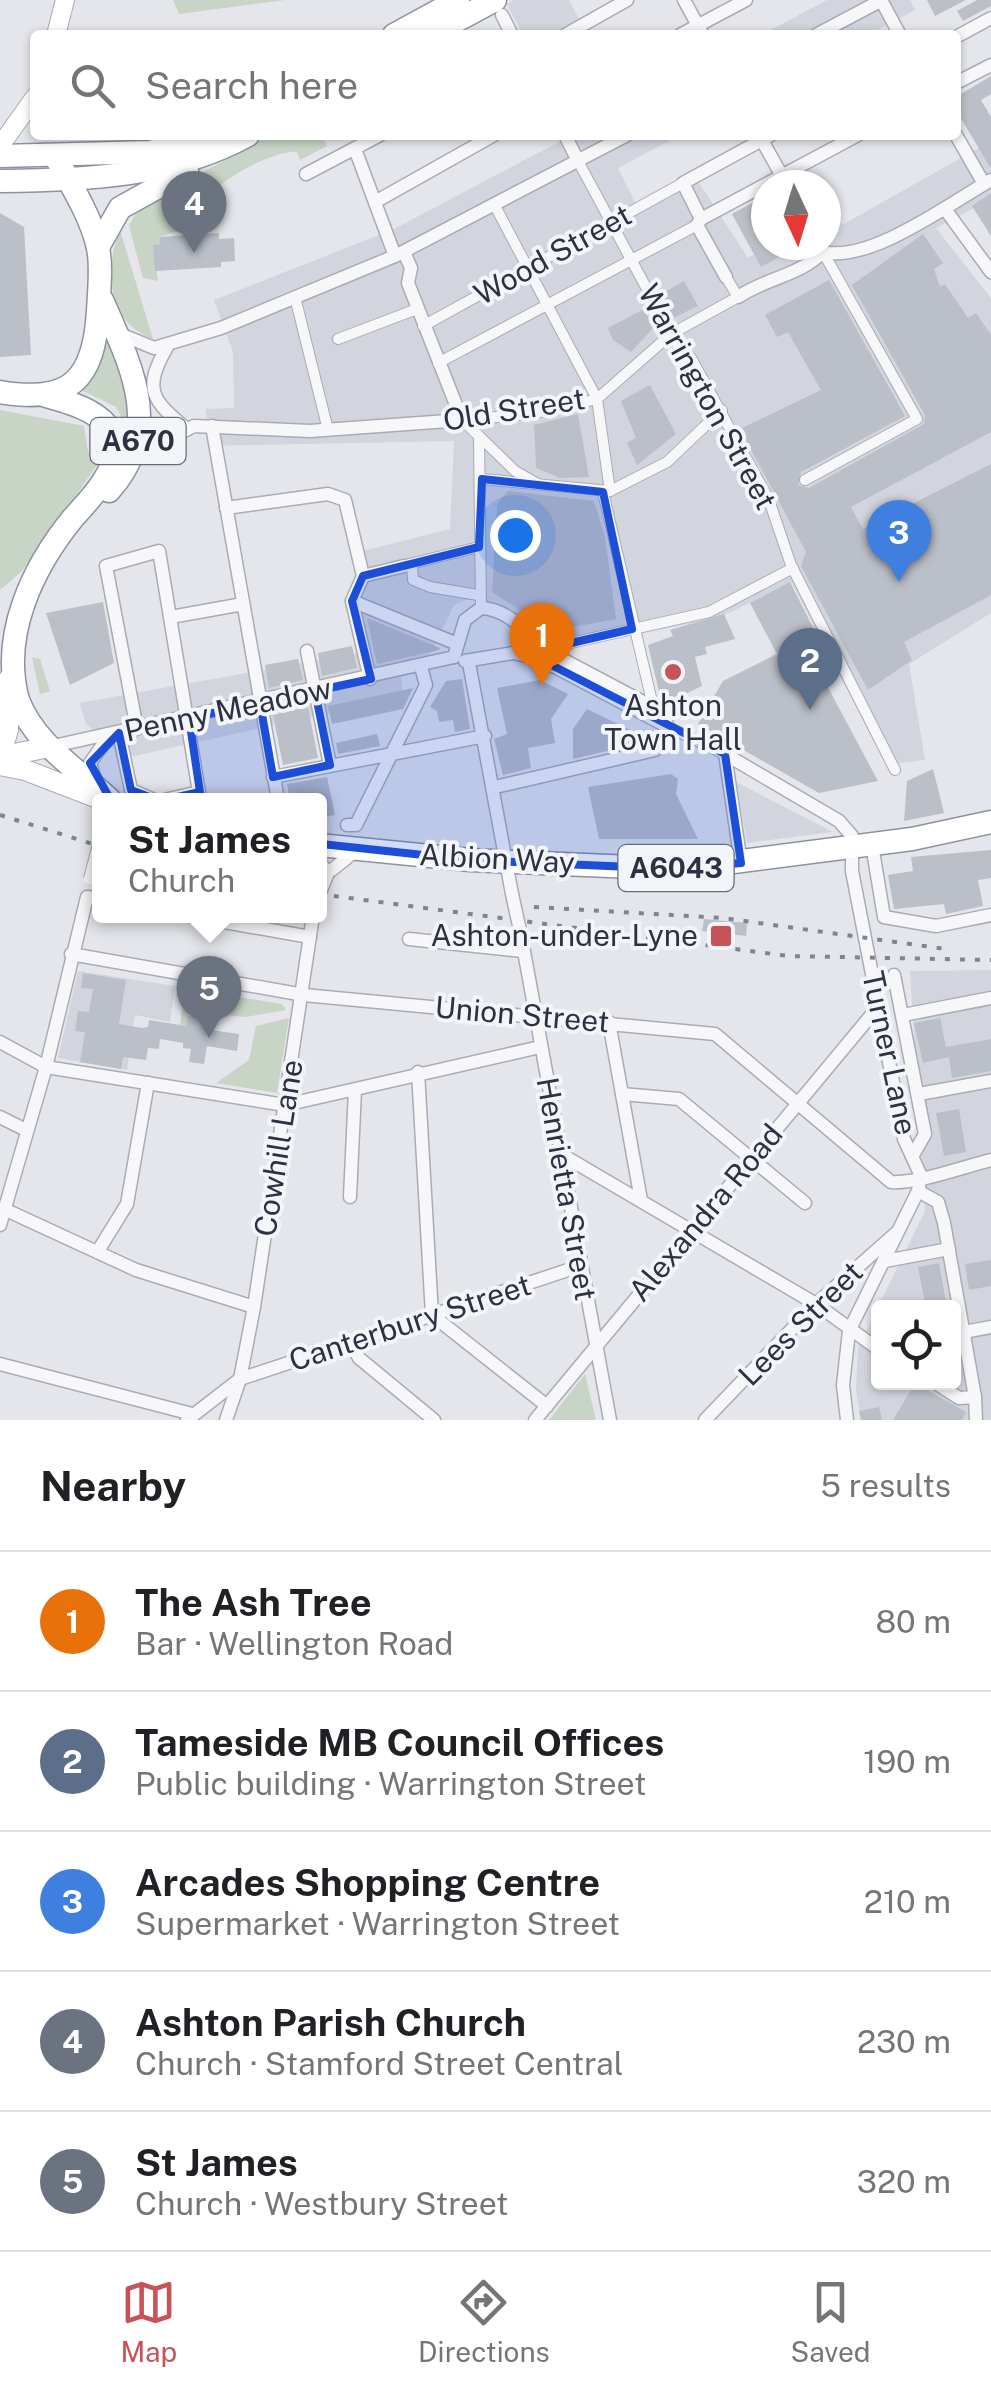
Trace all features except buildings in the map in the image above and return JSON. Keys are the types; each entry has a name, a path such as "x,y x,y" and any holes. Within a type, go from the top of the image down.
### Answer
{"highway":[{"path":"403,30 458,0"},
{"path":"443,30 498,8"},
{"path":"0,156 51,146 150,152 191,140"},
{"path":"0,180 117,176 184,163 238,140"},
{"path":"98,247 116,213 127,202 240,140"},
{"path":"51,146 68,179"},
{"path":"0,168 49,168 68,179"},
{"name":"A670","path":"46,396 73,384 93,357 99,292 98,247 68,179"},
{"name":"A670","path":"62,532 97,504 132,457 140,438 141,400 99,292"},
{"name":"A670","path":"0,392 46,396 99,418 114,440 111,464 97,489 62,532 24,591 13,632 11,667 24,714 50,747"},
{"path":"50,747 79,778 107,793"},
{"name":"A6043","path":"863,846 991,822"},
{"name":"Albion Way","path":"327,847 679,868 863,846"}],"main road":[{"path":"57,30 65,0"},
{"path":"0,146 8,121 30,101"},
{"name":"A670","path":"0,756 8,730 11,667"},
{"name":"Penny Meadow","path":"0,756 50,747"},
{"path":"0,765 104,793"}],"street":[{"path":"574,30 627,0"},
{"path":"684,0 701,30 746,0"},
{"path":"825,30 881,0 897,30"},
{"path":"961,34 991,18"},
{"path":"961,80 991,65"},
{"path":"306,174 370,140"},
{"path":"375,202 485,140"},
{"name":"Warrington Street","path":"568,140 671,334 722,410 770,500 793,568 895,770"},
{"path":"114,326 135,344 166,347 399,254 617,140"},
{"name":"Wood Street","path":"423,326 759,140"},
{"path":"765,140 779,170"},
{"path":"800,170 850,140"},
{"path":"959,140 987,182"},
{"path":"354,148 462,420 515,471 543,487"},
{"name":"Old Street","path":"841,255 857,252 945,209 987,182"},
{"path":"683,183 738,297"},
{"path":"438,363 751,196"},
{"path":"494,204 597,399 606,492 632,629 652,706"},
{"path":"945,209 990,267"},
{"name":"Old Street","path":"186,429 212,426 328,430 532,414 597,399 671,334 768,280 790,275 807,260"},
{"path":"804,480 917,418 828,260"},
{"path":"295,296 328,430"},
{"path":"338,338 417,309"},
{"path":"132,457 186,429 158,406 153,392 153,373 166,347"},
{"path":"482,479 606,492 667,462 722,410"},
{"path":"212,426 276,793"},
{"path":"455,650 465,620 479,601 479,436"},
{"path":"226,508 328,494 345,500 363,576 352,601 370,679"},
{"path":"363,576 479,547"},
{"path":"137,729 106,566 159,552 190,718 200,792 196,793"},
{"path":"408,565 413,580 494,608 519,624 541,654 838,820 863,846 884,917 936,926 991,914"},
{"path":"352,601 455,650 469,663 506,654 541,654 709,612 793,568"},
{"path":"171,617 243,604"},
{"path":"307,650 330,765"},
{"name":"Penny Meadow","path":"50,747 421,667 455,650"},
{"path":"541,654 652,706 662,712 668,727"},
{"name":"Henrietta Street","path":"469,663 610,1420"},
{"path":"347,825 356,825 426,685 421,667"},
{"path":"494,787 655,750 668,727"},
{"path":"110,793 90,763 115,734"},
{"path":"111,793 115,734"},
{"path":"273,777 485,736"},
{"path":"725,754 740,863"},
{"name":"Turner Lane","path":"863,846 852,871 878,1007 904,1139 913,1155 919,1183 938,1202 964,1332 976,1420"},
{"path":"328,873 342,857 360,850"},
{"path":"92,867 92,893"},
{"path":"0,1224 46,1067 71,954 92,901"},
{"path":"230,923 310,937"},
{"name":"Cowhill Lane","path":"226,1420 240,1380 254,1307 304,995 311,923"},
{"path":"409,939 524,951"},
{"name":"Union Street","path":"71,954 304,995 715,1034 891,1182 919,1183"},
{"path":"894,975 926,1134 913,1155"},
{"path":"903,1015 991,998"},
{"name":"Alexandra Road","path":"536,1420 878,1007"},
{"path":"609,1022 641,1200"},
{"path":"0,1042 46,1067 285,1105 418,1072 540,1048"},
{"path":"418,1072 432,1315 547,1406"},
{"path":"919,1094 991,1080"},
{"path":"98,1251 127,1204 148,1083"},
{"path":"350,1197 355,1090"},
{"path":"622,1094 679,1099 805,1203"},
{"path":"0,1118 26,1130"},
{"path":"559,1153 816,1304 871,1345"},
{"path":"847,1420 844,1385 848,1330 885,1261 919,1183 991,1160"},
{"path":"6,1210 136,1270 254,1307"},
{"name":"Lees Street","path":"705,1420 816,1304 900,1229"},
{"path":"885,1261 949,1249"},
{"name":"Canterbury Street","path":"190,1417 240,1380 580,1266"},
{"path":"964,1332 991,1327"},
{"path":"350,1342 359,1358 434,1420"},
{"path":"0,1364 190,1417"},
{"path":"946,1390 958,1398 973,1397"}],"highlighted area":[{"path":"482,479 603,492 632,629 528,653 725,754 741,863 679,869 470,860 237,835 113,804 90,763 119,733 131,790 160,801 200,792 189,718 260,703 273,777 330,765 315,691 371,679 352,601 363,576 479,547"}],"shaded area":[{"path":"514,0 569,0 580,21 563,30 520,30 507,4"},
{"path":"827,0 910,0 915,10 877,30 770,30"},
{"path":"563,140 671,140 618,168 640,213 698,181 751,260 841,260 841,223 991,141 991,199 936,228 991,298 991,613 909,664 925,760 886,765 792,583 718,618 635,635 543,641 477,595 454,605 430,654 400,663 403,697 125,758 86,724 79,703 358,653 351,621 367,585 363,551 450,529 454,441 208,446 206,409 234,408 233,352 214,300 394,229"},
{"path":"736,782 833,832 747,843"},
{"path":"991,970 991,1420 861,1420 856,1390 858,1348 871,1321 871,1390 961,1390 961,1300 881,1300 925,1211 910,971"},
{"path":"78,971 175,986 170,1022 135,1015 127,1070 58,1058"}],"green space":[{"path":"173,0 285,0 179,14"},
{"path":"262,140 324,140 327,146 300,160 297,152 277,155 218,187 211,203 211,219 160,237 160,244 153,245 158,281 143,278 129,226 139,207"},
{"path":"120,230 153,339 126,321 113,294 112,262"},
{"path":"104,332 124,375 130,432 116,407 81,390"},
{"path":"0,410 84,426 88,452 100,461 22,571 0,590"},
{"path":"32,657 40,659 50,691 40,694"},
{"path":"185,988 282,1004 286,1010 246,1017 188,1016 186,1026 180,1025"},
{"path":"289,1018 277,1093 216,1083 249,1060 256,1026"},
{"path":"585,1374 596,1420 549,1420"}],"railway":[{"path":"0,815 92,844"},
{"path":"327,895 788,956 991,960"},
{"path":"534,907 723,918 946,949"}],"place":[{"name":"Ashton Parish Church","path":"194,253"},
{"name":"Arcades Shopping Centre","path":"899,582"},
{"name":"Ashton Town Hall","path":"673,672"},
{"name":"The Ash Tree","path":"542,685"},
{"name":"Tameside MB Council Offices","path":"810,710"},
{"name":"Ashton-under-Lyne","path":"721,936"},
{"name":"St James","path":"209,1038"}]}
